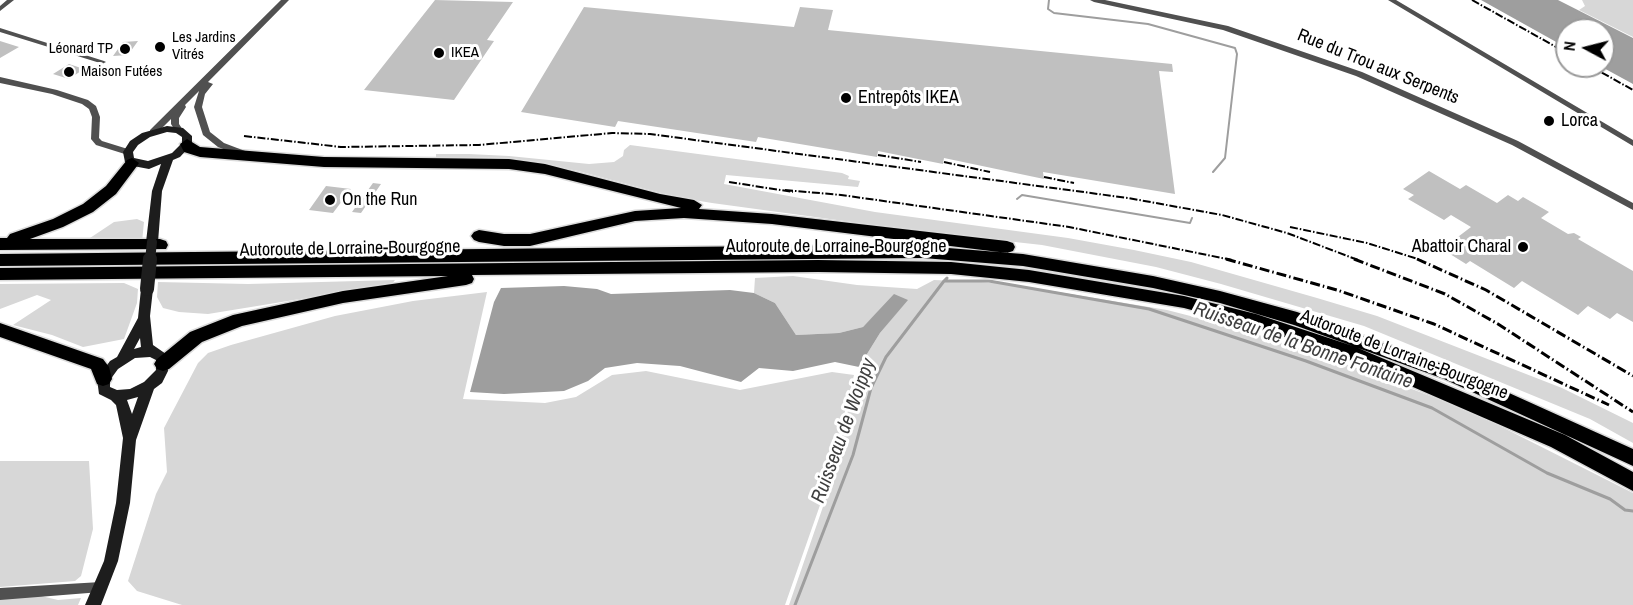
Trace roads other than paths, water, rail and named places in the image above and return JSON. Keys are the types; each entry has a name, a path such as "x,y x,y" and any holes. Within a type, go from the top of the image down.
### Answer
{"highway":[{"path":"187,144 189,149 200,152 344,163 509,164 545,169 660,199 772,219"},
{"path":"0,242 46,228 88,208 111,190 131,152"},
{"path":"479,236 504,240 530,240 613,220 654,214 696,213 772,219 999,246 1102,263 1192,285 1220,297"},
{"path":"0,242 156,244"},
{"name":"Autoroute de Lorraine-Bourgogne","path":"0,260 695,252 923,252 1059,265 1143,279 1220,297 1297,319 1408,357 1502,396 1633,458"},
{"name":"Autoroute de Lorraine-Bourgogne","path":"0,274 818,266 951,268 1029,276 1173,300 1256,321 1350,352 1548,437 1633,482"},
{"path":"157,358 196,337 239,320 393,288 440,281 521,275 537,269"},
{"path":"0,330 97,364 103,379"}],"main road":[{"path":"93,605 117,536 129,440 149,386 162,371 157,358 147,347 144,316 156,244 157,191 149,165 131,152 153,132 167,129 179,130 187,136 187,144 183,150 168,160 149,165"},
{"path":"157,191 168,160"},
{"path":"122,359 144,316"},
{"path":"129,440 125,412 121,402 116,396 104,390 103,379 107,372 122,359 132,354 157,358"},
{"path":"116,396 132,394 149,386"}],"street":[{"path":"0,9 11,0"},
{"path":"153,132 285,0"},
{"name":"Rue du Trou aux Serpents","path":"1094,0 1226,28 1359,74 1515,143 1633,207"},
{"path":"1392,0 1633,143"},
{"path":"0,30 102,62"},
{"path":"222,64 198,100 204,129 208,137 221,145 253,156"},
{"path":"0,82 85,102 93,108 96,117 95,139 107,146 131,152"},
{"path":"179,130 175,118 189,97"},
{"path":"0,594 101,587"}],"waterway":[{"name":"Ruisseau de Woippy","path":"1049,0 1048,9 1054,13 1148,24 1235,48 1237,54 1225,158 1213,172"},
{"name":"Ruisseau de Woippy","path":"1017,199 1022,195 1190,223 1192,218"},
{"name":"Ruisseau de la Bonne Fontaine","path":"944,281 947,278"},
{"name":"Ruisseau de Woippy","path":"795,605 853,455 871,388 886,357 944,281"},
{"name":"Ruisseau de la Bonne Fontaine","path":"944,281 989,281 1149,309 1306,361 1432,408 1547,473 1610,499 1625,510 1633,511"}],"railway":[{"path":"1472,0 1555,46"},
{"path":"1612,78 1633,90"},
{"path":"244,136 341,147 479,145 612,133 650,134 1128,198 1222,215 1287,233 1358,260"},
{"path":"878,155 921,162"},
{"path":"944,162 990,172"},
{"path":"1044,177 1074,183"},
{"path":"729,182 793,192"},
{"path":"785,190 841,195 1069,227 1232,260"},
{"path":"1290,227 1367,243 1421,260"},
{"path":"1226,259 1337,290 1434,324 1609,405"},
{"path":"1354,259 1445,294 1498,324 1633,412"},
{"path":"1417,259 1486,290 1633,376"}],"place":[{"name":"Les Jardins Vitrés","path":"160,47"},
{"name":"Léonard TP","path":"125,49"},
{"name":"IKEA","path":"439,53"},
{"name":"Maison Futées","path":"69,72"},
{"name":"Entrepôts IKEA","path":"846,98"},
{"name":"Lorca","path":"1549,121"},
{"name":"On the Run","path":"330,200"},
{"name":"Abattoir Charal","path":"1523,247"}]}
